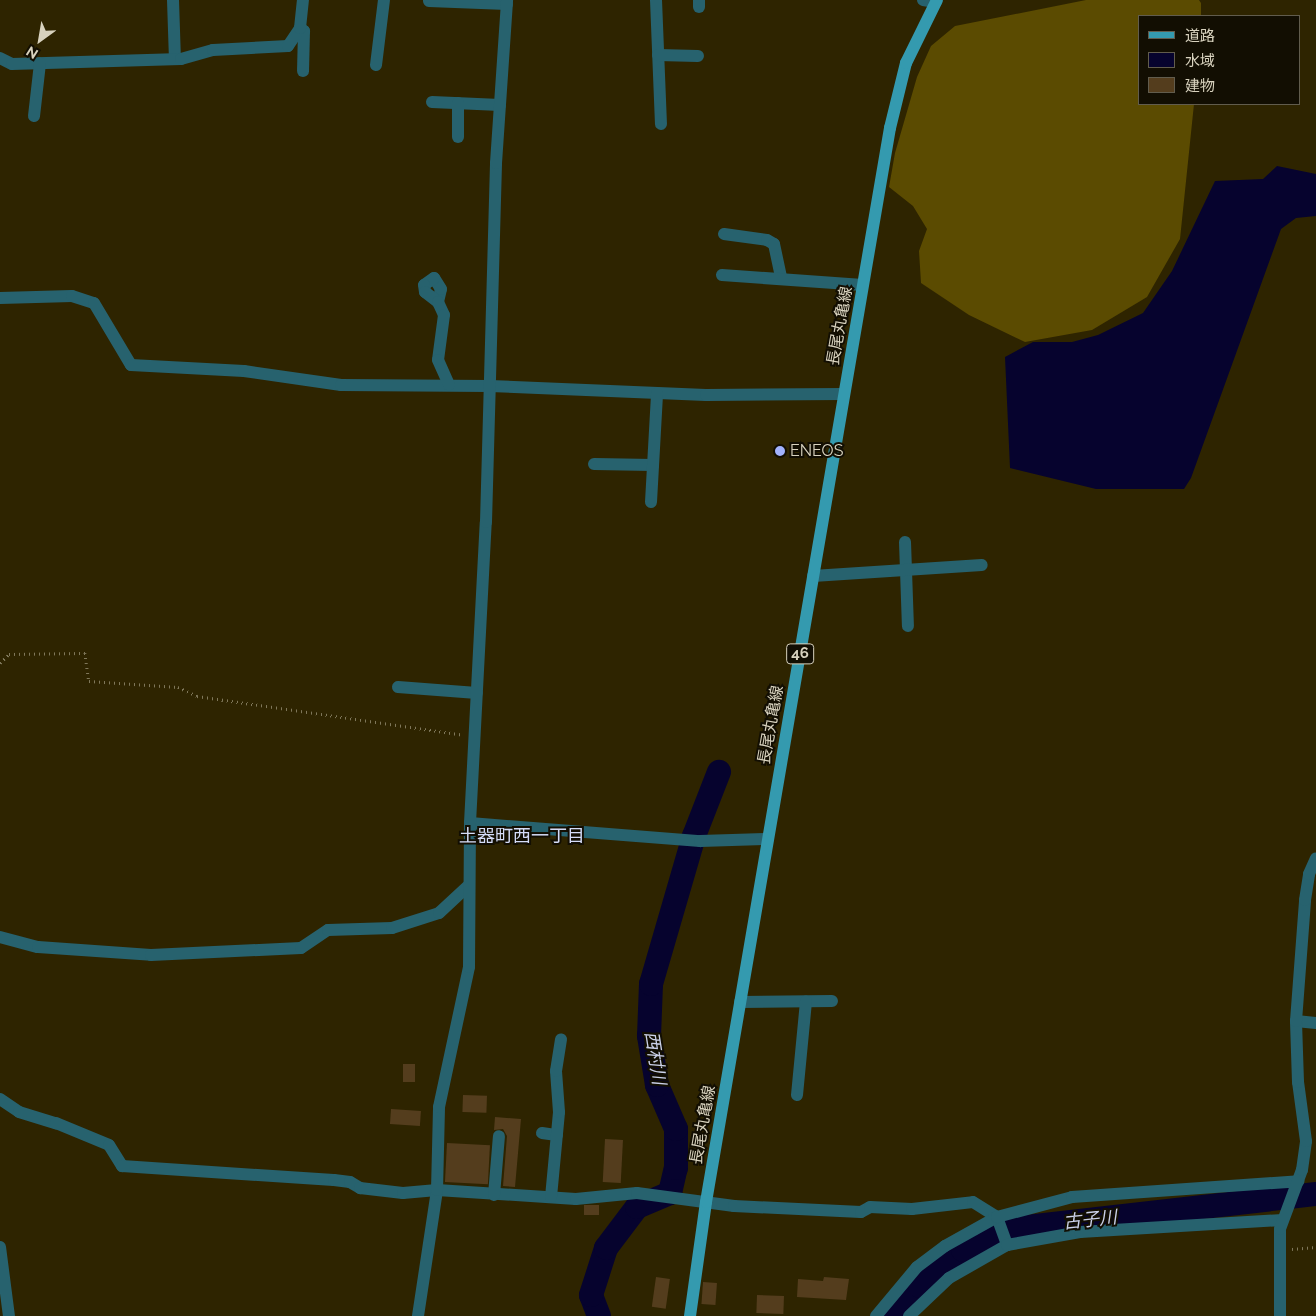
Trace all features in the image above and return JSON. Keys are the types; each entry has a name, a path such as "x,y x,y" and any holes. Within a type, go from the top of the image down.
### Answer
{"main road":[{"name":"長尾丸亀線","path":"690,1316 706,1202 890,128 904,72 932,1"}],"street":[{"path":"173,0 175,59"},
{"path":"0,58 12,64 175,59 213,50 288,46 300,28 303,0"},
{"path":"376,66 384,0"},
{"path":"656,0 661,124"},
{"path":"418,1316 437,1190 438,1107 469,967 470,823 490,386 500,105 507,2 428,2"},
{"path":"300,28 304,32 303,71"},
{"path":"658,55 698,56"},
{"path":"34,116 40,63"},
{"path":"432,102 500,105"},
{"path":"458,103 458,137"},
{"path":"724,234 767,240 774,244 781,277"},
{"path":"722,275 781,277 863,285"},
{"path":"0,298 72,296 94,303 131,365 244,371 341,385 490,386 657,393 844,394"},
{"path":"438,302 444,315 438,360 450,386"},
{"path":"651,502 657,393"},
{"path":"594,464 653,465"},
{"path":"905,542 908,626"},
{"path":"813,576 906,567 982,565"},
{"path":"398,687 477,693"},
{"path":"470,823 700,841 768,839"},
{"path":"1280,1316 1280,1250 1283,1218 1298,1182 1306,1141 1298,1082 1296,1021 1305,900 1309,874 1316,858"},
{"path":"0,937 38,947 151,954 301,948 328,930 392,928 439,913 469,885"},
{"path":"740,1002 832,1000"},
{"path":"797,1095 806,1001"},
{"path":"1296,1021 1316,1023"},
{"path":"551,1197 557,1135 551,1072 561,1040"},
{"path":"0,1099 19,1112 56,1123 108,1145 122,1166 204,1172 258,1173 283,1178 350,1182 360,1188 403,1193 437,1190 551,1197 659,1196 706,1202 861,1212 870,1207 912,1209 972,1202 998,1219 1007,1244"},
{"path":"542,1133 557,1135"},
{"path":"494,1195 499,1136"},
{"path":"876,1316 917,1267 945,1246 998,1219 1072,1197 1298,1182"},
{"path":"909,1316 949,1278 1007,1244 1080,1232 1283,1218"},
{"path":"0,1247 9,1316"}],"path":[{"path":"0,663 9,654 85,653 89,681 178,687 197,696 474,736"},
{"path":"1280,1250 1316,1247"}],"shaded area":[{"path":"1086,0 1199,0 1201,3 1201,15 1138,15 1138,105 1194,105 1180,239 1147,297 1092,330 1025,342 969,315 921,283 919,251 927,229 913,206 889,187 895,153 917,77 931,46 955,26"}],"water":[{"path":"1277,166 1316,174 1316,216 1296,218 1281,229 1191,478 1184,489 1096,489 1010,468 1005,357 1033,342 1072,342 1098,335 1143,313 1172,271 1215,181 1263,179"}],"building":[{"path":"403,1064 415,1064 415,1082 403,1082"},
{"path":"463,1095 487,1096 486,1113 462,1112"},
{"path":"391,1109 421,1111 420,1126 390,1124"},
{"path":"495,1117 521,1119 515,1187 503,1186 507,1136 503,1129 494,1130"},
{"path":"605,1139 623,1140 621,1183 603,1182"},
{"path":"447,1143 490,1145 488,1184 445,1182"},
{"path":"584,1205 599,1205 599,1215 584,1215"},
{"path":"656,1277 670,1279 666,1309 652,1307"},
{"path":"824,1277 849,1279 846,1300 797,1297 798,1279 823,1281"},
{"path":"703,1282 717,1283 715,1305 701,1304"},
{"path":"757,1295 784,1296 783,1314 756,1313"}],"waterway":[{"name":"西村川","path":"599,1316 591,1295 606,1248 637,1207 670,1193 676,1168 676,1129 657,1085 649,1036 651,984 694,836 719,772"},
{"name":"古子川","path":"895,1316 920,1286 963,1250 1018,1228 1316,1194"}],"place":[{"name":"ENEOS","path":"780,451"}],"district":[{"name":"土器町西一丁目","path":"522,836"}]}
